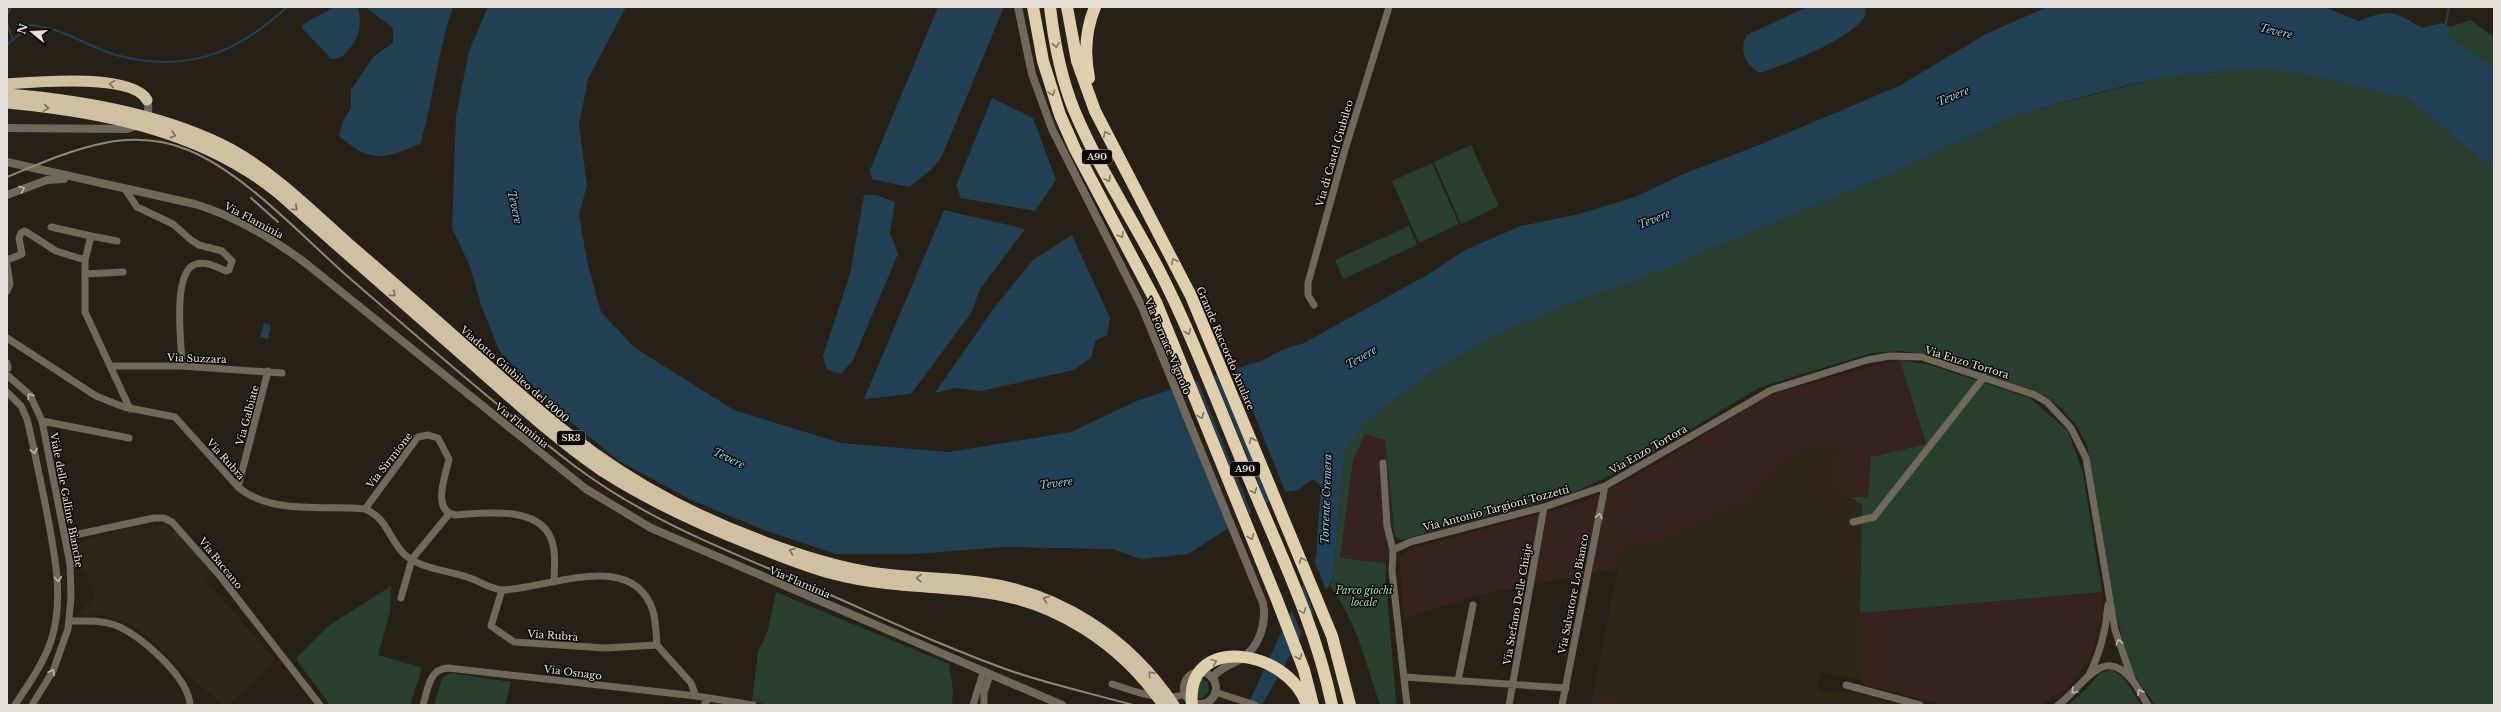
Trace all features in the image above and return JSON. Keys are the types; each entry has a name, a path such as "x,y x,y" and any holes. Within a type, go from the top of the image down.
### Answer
{"highway":[{"name":"A90","path":"1050,7 1061,71 1073,109 1172,297 1286,566 1320,658 1332,705"},
{"name":"Grande Raccordo Anulare","path":"1066,7 1077,61 1095,111 1191,296 1332,636 1338,654 1350,705"},
{"path":"1095,7 1088,28 1085,45 1095,111"},
{"path":"1033,9 1043,61 1060,115 1075,149 1156,302 1277,600 1305,674 1313,705"},
{"path":"7,84 86,81 120,86 138,91 147,100"},
{"name":"Viadotto Giubileo del 2000","path":"7,94 80,104 152,119 193,132 228,148 282,186 552,423 630,477 677,504 709,518 831,564 894,576 987,583 1026,592 1052,601 1084,618 1122,645 1149,672 1174,705"},
{"name":"Viadotto Giubileo del 2000","path":"7,103 90,116 166,133 208,148 247,170 278,193 546,430 601,470 668,509 792,561 833,574 892,586 988,593 1015,599 1044,609 1079,626 1108,646 1138,674 1163,705"},
{"path":"1338,654 1348,672 1357,705"},
{"path":"1192,705 1193,685 1202,670 1212,662 1234,656 1256,659 1279,669 1297,687 1307,705"}],"street":[{"name":"Via Fornace Vignolo","path":"1018,7 1032,74 1052,129 1142,307 1257,587 1265,610 1260,634 1242,658 1218,671 1212,678"},
{"name":"Via di Castel Giubileo","path":"1314,305 1308,295 1308,283 1344,153 1389,7"},
{"path":"7,128 124,130 138,125 146,119 149,109 147,100"},
{"name":"Via Flaminia","path":"7,162 212,210 278,243 374,317 557,466 597,496 629,516 766,579 986,674 1062,705"},
{"path":"37,169 41,177 37,184"},
{"path":"7,195 37,184 57,179 76,179"},
{"path":"125,189 137,207 173,224 199,245 222,251 232,261 228,270 226,271 202,263 194,264 189,268 184,278 179,297 182,366"},
{"path":"51,227 117,241"},
{"path":"7,260 22,254 19,238 21,233 25,231 56,251 85,260"},
{"path":"92,236 85,260 85,315 130,408"},
{"path":"7,265 10,284 7,291"},
{"path":"85,274 123,272"},
{"name":"Via Rubra","path":"7,338 96,396 130,408 175,417 238,487 249,495 272,504 365,509 375,513 383,520 404,553 412,559 468,577 490,588 502,590 554,582 614,576 630,581 641,589 650,604 654,616 657,644 605,648 514,642 491,626 502,590"},
{"name":"Via Enzo Tortora","path":"1605,486 1771,390 1867,360 1890,356 1922,357 2018,388 2047,402 2071,428 2080,442 2086,458 2108,595 2122,654 2132,679"},
{"name":"Via Suzzara","path":"111,366 182,366 282,373"},
{"name":"Viale delle Galline Bianche","path":"7,368 30,395 42,421 70,564 72,597 70,621 56,664 32,705"},
{"name":"Via Galbiate","path":"238,487 268,372"},
{"path":"1853,522 1874,517 1984,377"},
{"path":"7,392 21,406 27,419 54,551 58,585 58,606 51,640 40,666 15,705"},
{"path":"42,421 129,438"},
{"name":"Via Sirmione","path":"365,509 418,437 428,434 438,438 449,459 442,491 444,508 449,514"},
{"path":"1382,463 1387,526 1393,550 1392,571 1407,705"},
{"name":"Via Antonio Targioni Tozzetti","path":"1393,550 1410,542 1544,507 1605,486"},
{"name":"Via Salvatore Lo Bianco","path":"1562,705 1605,486"},
{"name":"Via Stefano Delle Chiaje","path":"1509,705 1544,507"},
{"path":"401,598 412,559 449,514 507,513 526,517 537,522 547,531 553,543 554,582"},
{"name":"Via Baccano","path":"65,537 154,518 164,518 172,522 220,576 320,705"},
{"name":"Via Enzo Tortora","path":"2089,675 2101,648 2106,628 2108,595"},
{"path":"1458,681 1473,605"},
{"path":"70,621 108,623 132,635 175,674 188,694 190,705"},
{"path":"657,644 691,683 696,696"},
{"path":"2058,705 2067,699 2089,675 2101,666 2110,665 2119,668 2132,679 2148,705"},
{"name":"Via Osnago","path":"423,705 432,675 436,670 448,668 696,696 753,705"},
{"path":"1194,673 1204,673 1212,678 1215,692 1211,699 1204,704 1191,702 1185,694 1186,680 1194,673"},
{"path":"973,705 986,674"},
{"path":"984,705 986,674"},
{"path":"1404,677 1566,688"},
{"path":"1112,684 1155,696 1173,697 1185,694"},
{"path":"1846,685 1920,705"},
{"path":"1215,692 1255,705"},
{"path":"704,705 709,698"}],"shaded area":[{"path":"1900,360 1926,444 1871,457 1868,498 1843,495 1836,489 1838,449 1809,450 1795,454 1782,463 1746,500 1670,535 1649,543 1647,539 1621,551 1617,568 1484,594 1404,618 1399,556 1410,549 1583,502 1634,477 1768,396 1875,365"},
{"path":"1365,434 1385,440 1395,536 1386,563 1340,558 1353,461"},
{"path":"1839,449 1836,489 1853,497 1862,505 1859,679 1821,673 1817,688 1824,692 1855,693 1900,705 1627,705 1593,693 1621,551 1647,539 1649,543 1795,454 1809,450"},
{"path":"162,524 178,533 213,572 206,581 276,660 229,705 223,705 172,661 152,640 128,623 109,615 80,615 81,611 93,598 96,587 90,584 76,561 74,543 132,527 145,525 161,526"},
{"path":"2102,592 2104,613 2091,656 2074,681 2064,691 2041,705 1945,705 1865,685 1859,679 1860,613"},
{"path":"1593,693 1627,705 1591,705"}],"green space":[{"path":"2470,20 2494,37 2494,67 2449,37 2450,27"},
{"name":"Parco giochi locale","path":"2255,68 2302,74 2409,99 2494,171 2494,705 2155,705 2133,673 2125,648 2115,609 2087,445 2076,425 2062,409 2045,395 1930,355 1902,351 1872,353 1760,387 1632,465 1571,494 1401,540 1395,536 1385,440 1365,434 1353,461 1340,558 1386,563 1386,581 1396,705 1380,704 1354,628 1339,599 1330,586 1333,578 1345,449 1350,440 1366,422 1436,369 1496,335 1583,298 1713,248 1890,174 2015,115 2158,78"},
{"path":"1471,145 1499,206 1461,224 1434,162"},
{"path":"1432,163 1459,224 1419,243 1392,181"},
{"path":"1409,226 1417,245 1343,279 1335,260"},
{"path":"1900,360 1930,365 2030,398 2068,431 2083,473 2102,592 1860,613 1862,505 1850,497 1868,497 1871,457 1926,444"},
{"path":"391,586 390,612 378,655 422,668 410,705 330,705 296,659 327,627"},
{"path":"776,592 949,664 953,690 952,705 772,705 752,702 758,652 768,630"},
{"path":"2112,670 2123,677 2141,705 2068,705 2087,688 2100,673"},
{"path":"450,673 511,682 505,705 434,705 442,678"},
{"path":"1202,679 1208,682 1209,691 1203,698 1197,698 1190,685"}],"water":[{"path":"334,7 358,7 360,25 356,39 345,54 342,57 331,59 302,28 303,24"},
{"path":"365,7 453,7 443,41 429,110 420,144 387,155 369,155 350,145 339,136 343,121 351,108 351,90 374,56 393,43 393,28"},
{"path":"488,7 626,7 588,79 579,125 587,185 579,215 587,261 601,312 635,348 734,410 841,443 949,452 1071,432 1139,400 1263,360 1284,349 1304,343 1427,275 1467,249 1521,226 1579,214 1635,197 1681,175 1754,147 1899,86 1986,34 2047,7 2324,7 2359,21 2378,14 2392,13 2422,28 2442,23 2450,27 2449,37 2494,67 2494,171 2409,99 2302,74 2255,68 2158,78 2015,115 1890,174 1646,276 1583,298 1496,335 1436,369 1366,422 1345,449 1333,578 1262,705 1248,705 1316,557 1321,486 1313,479 1298,490 1284,492 1188,554 1141,559 1113,549 1005,547 915,554 836,554 764,530 691,500 619,461 551,406 499,350 481,305 470,266 452,228 456,116 469,51"},
{"path":"938,7 1004,7 942,156 932,169 909,187 872,179 870,170"},
{"path":"1807,7 1864,7 1866,14 1855,27 1844,35 1815,51 1760,73 1755,70 1747,62 1743,52 1744,41 1747,35"},
{"path":"992,98 1033,118 1056,180 1035,211 961,198 956,186"},
{"path":"864,195 876,195 895,202 890,233 898,254 853,360 841,374 827,370 823,356 850,274"},
{"path":"944,210 1025,229 980,289 971,313 911,394 864,399"},
{"path":"1072,235 1110,318 1107,335 1095,341 1091,358 1074,370 981,391 955,388 935,393 994,308 1033,260"},
{"path":"264,323 271,325 268,339 260,337"}],"pier":[{"path":"1235,367 1286,493 1271,502 1216,373"},
{"path":"1213,373 1267,505 1252,514 1197,379"},
{"path":"1194,379 1250,516 1230,529 1171,387"},
{"path":"1313,558 1328,594 1315,617 1303,583"},
{"path":"1300,588 1313,620 1303,637 1291,609"}],"waterway":[{"path":"7,15 11,7"},
{"path":"7,45 29,25 55,30 104,51 120,56 145,61 168,62 190,60 210,55 230,47 268,23 287,7"},
{"path":"2445,27 2449,7"},
{"path":"7,23 13,40"}],"railway":[{"path":"7,177 74,151 119,141 141,140 165,143 188,150 209,160 230,173 271,206 346,275 486,395 572,464 598,483 626,500 683,531 960,652 1029,677 1133,705"},
{"path":"251,198 278,222"}],"water label":[{"name":"Tevere","path":"2276,31"},
{"name":"Tevere","path":"1953,96"},
{"name":"Tevere","path":"515,207"},
{"name":"Tevere","path":"1654,219"},
{"name":"Tevere","path":"1361,357"},
{"name":"Tevere","path":"729,458"},
{"name":"Tevere","path":"1056,483"},
{"name":"Torrente Cremera","path":"1326,499"}]}
